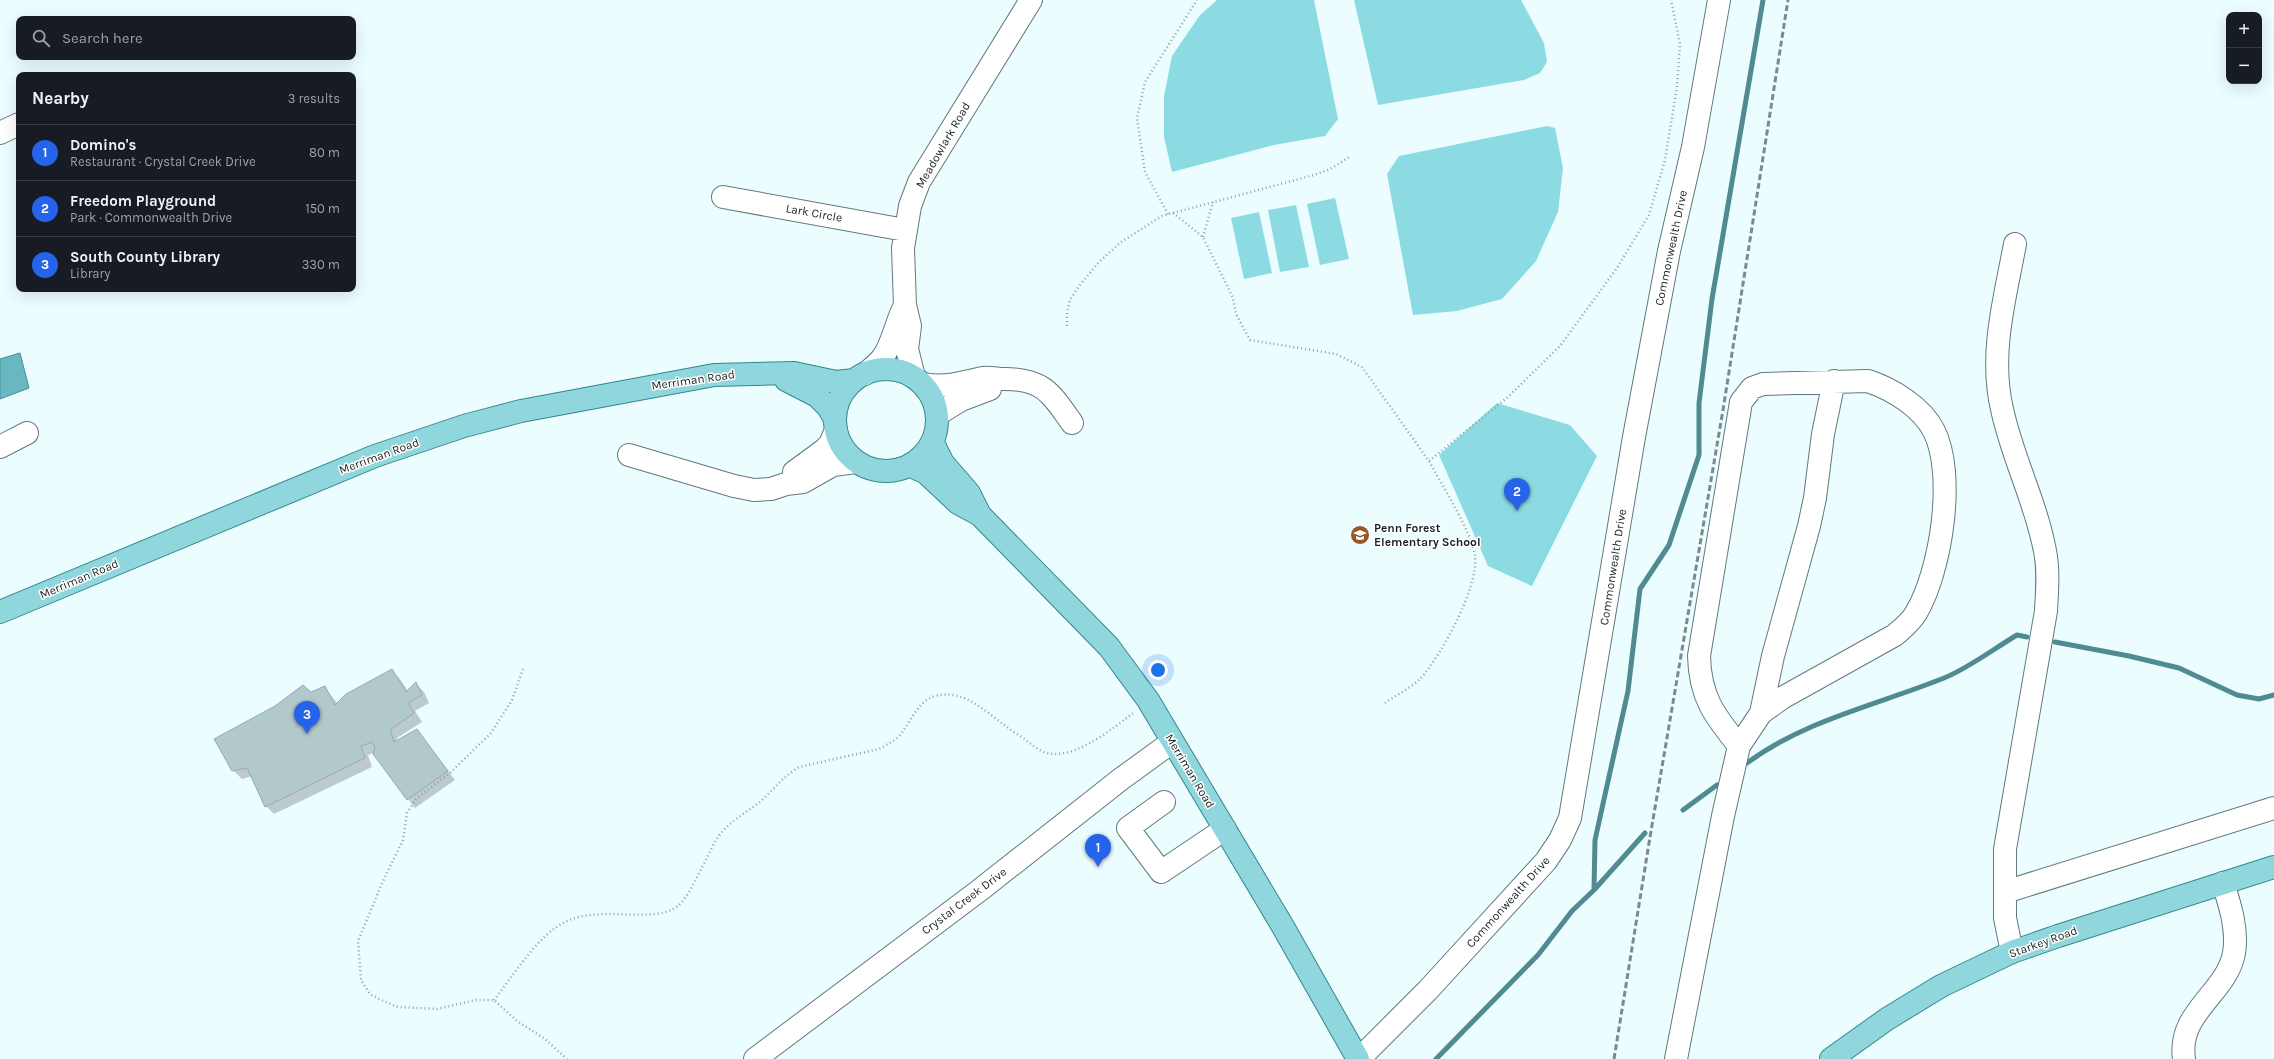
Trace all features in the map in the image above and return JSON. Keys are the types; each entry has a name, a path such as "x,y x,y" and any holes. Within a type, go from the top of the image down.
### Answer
{"main road":[{"path":"779,375 791,384 817,396 828,407 846,453 855,462 868,469 882,472 897,471 911,466 924,456 933,443 938,429 938,414 933,398 918,380 902,371 890,369 877,370 859,377 840,398 835,424"},
{"name":"Merriman Road","path":"0,612 319,477 375,456 464,426 521,411 688,379 736,374 779,375 794,373 836,382 859,377"},
{"name":"Merriman Road","path":"933,443 943,463 969,493 980,515"},
{"name":"Merriman Road","path":"911,466 926,473 958,503 980,515 1109,647 1148,700 1358,1059"},
{"name":"Starkey Road","path":"1831,1059 1887,1020 1941,986 2012,952 2274,867"}],"street":[{"name":"Meadowlark Road","path":"918,380 908,358 910,326 905,305 903,248 910,206 919,182 1031,0"},
{"name":"Commonwealth Drive","path":"1358,1059 1428,990 1546,861 1560,840 1570,818 1634,437 1669,252 1693,147 1719,0"},
{"path":"0,133 16,125"},
{"name":"Lark Circle","path":"723,197 905,230"},
{"path":"2012,952 2005,918 2005,849 2046,612 2048,582 2045,552 2038,523 2016,461 2001,408 1998,384 1997,353 2000,323 2015,244"},
{"name":"Meadowlark Road","path":"859,377 885,354 896,322 905,305"},
{"path":"918,380 951,386 984,378 1022,378 1040,385 1055,398 1072,423"},
{"path":"938,414 961,400 989,390 1004,379"},
{"path":"1761,713 1773,656 1809,526 1815,498 1823,434 1834,381"},
{"path":"1676,1059 1723,816 1739,746 1761,713 1782,698 1895,635 1908,624 1916,613 1925,592 1937,554 1943,521 1944,496 1943,464 1940,444 1934,429 1924,416 1905,400 1882,385 1868,381 1763,384 1752,388 1741,402 1699,656 1700,676 1704,696 1713,713 1739,746"},
{"path":"786,484 795,470 827,447 835,424"},
{"path":"0,447 27,433"},
{"path":"629,455 734,486 754,490 770,489 786,484 802,482 833,465 855,462"},
{"name":"Crystal Creek Drive","path":"755,1059 974,894 1121,779 1172,742"},
{"path":"1164,802 1128,828 1161,872 1224,829"},
{"path":"2005,892 2274,808"},
{"path":"2184,1059 2185,1040 2191,1021 2202,1004 2220,984 2229,970 2234,953 2234,937 2230,908 2223,883"}],"path":[{"path":"1168,214 1145,172 1137,118 1145,82 1197,0"},
{"path":"1429,461 1508,397 1560,346 1617,268 1649,215 1665,160 1677,87 1680,44 1671,0"},
{"path":"1067,326 1067,313 1070,300 1098,262 1121,242 1168,214 1314,175 1330,169 1351,156"},
{"path":"1204,237 1213,202"},
{"path":"1173,213 1204,237 1233,298 1236,314 1250,340 1336,354 1362,367 1429,461 1472,542 1476,557 1470,589 1447,642 1419,680 1385,703"},
{"path":"523,669 512,700 490,733 450,773 416,799 407,813 405,831 401,846 383,881 358,941 361,980 370,994 398,1007 437,1010 476,1000 494,1000 517,1021 545,1039 567,1059"},
{"path":"494,1000 541,942 551,932 565,922 575,918 605,912 658,914 678,905 687,895 717,839 728,824 760,802 788,773 799,767 879,749 889,744 904,730 919,706 934,696 953,696 976,704 1038,749 1054,754 1066,753 1095,740 1115,727 1148,700"}],"shaded area":[{"path":"1217,0 1314,0 1338,119 1325,136 1274,145 1172,172 1164,137 1164,96 1172,56 1200,15"},
{"path":"1354,0 1521,0 1544,43 1547,62 1540,73 1524,80 1378,105"},
{"path":"1547,126 1555,128 1563,168 1558,212 1536,261 1502,299 1457,311 1413,315 1387,174 1399,156"},
{"path":"1335,198 1349,259 1320,265 1307,204"},
{"path":"1296,205 1309,267 1280,272 1268,210"},
{"path":"1259,212 1272,273 1244,279 1231,218"},
{"path":"20,353 29,388 0,399 0,359"},
{"path":"1497,403 1570,425 1597,456 1532,586 1488,566 1439,455"}],"building":[{"path":"392,669 406,692 416,682 422,695 408,703 414,713 390,730 394,742 417,729 448,771 407,800 373,754 375,748 373,742 361,746 365,758 265,807 247,768 232,771 214,739 275,706 303,685 311,692 325,686 335,705 346,694"}],"waterway":[{"path":"1594,890 1595,840 1628,691 1640,589 1669,545 1699,455 1699,403 1712,299 1763,0"},
{"path":"1747,763 1769,748 1817,724 1944,678 1971,664 2017,635 2027,637"},
{"path":"2055,642 2129,656 2179,668 2237,695 2259,699 2274,695"},
{"path":"1683,810 1717,785"},
{"path":"1436,1059 1538,955 1572,911 1594,890 1645,833"}],"railway":[{"path":"1614,1059 1650,837 1723,410 1788,0"}],"place":[{"name":"Freedom Playground","path":"1517,511"},
{"name":"Penn Forest Elementary School","path":"1360,535"},
{"name":"South County Library","path":"307,734"},
{"name":"Domino's","path":"1098,867"}]}
